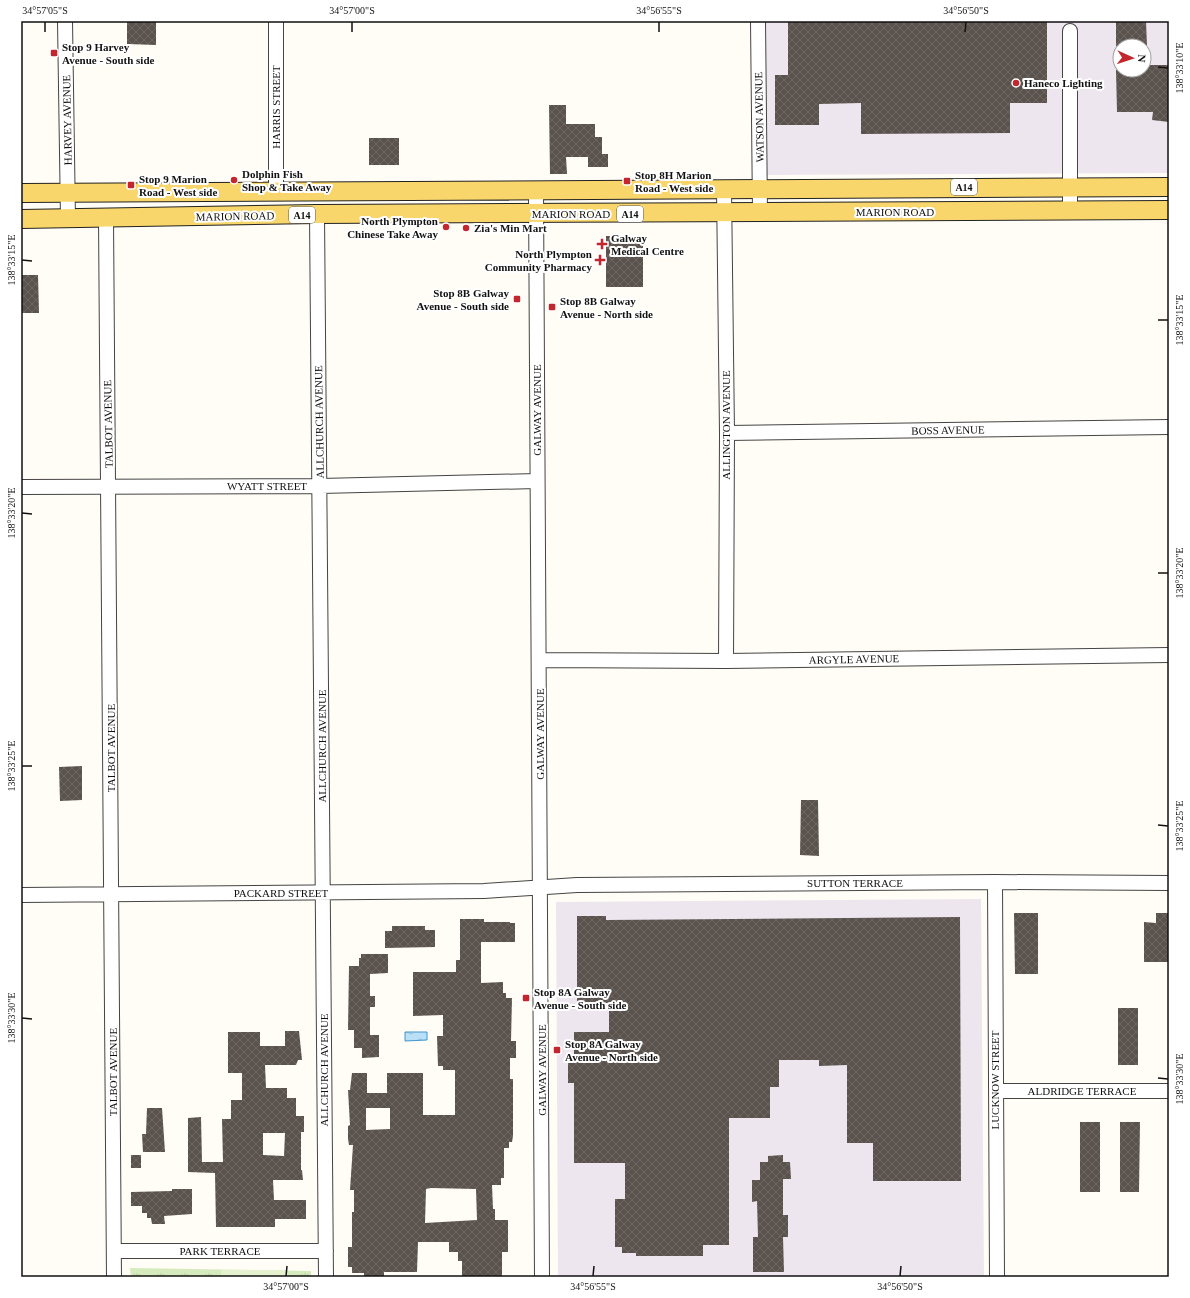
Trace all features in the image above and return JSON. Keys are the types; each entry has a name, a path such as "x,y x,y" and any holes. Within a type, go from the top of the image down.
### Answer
{"main road":[{"name":"A14","path":"21,193 724,188 1169,187"},
{"name":"MARION ROAD","path":"21,219 317,214 1169,210"}],"street":[{"name":"HARVEY AVENUE","path":"65,21 68,219"},
{"name":"HARRIS STREET","path":"276,21 276,192"},
{"name":"WATSON AVENUE","path":"758,21 760,213"},
{"path":"1070,31 1070,210"},
{"name":"ALLINGTON AVENUE","path":"724,188 727,433 726,661"},
{"name":"GALWAY AVENUE","path":"536,190 537,481 540,660 542,1277"},
{"name":"ALLCHURCH AVENUE","path":"317,214 326,1277"},
{"name":"TALBOT AVENUE","path":"106,218 114,1277"},
{"name":"BOSS AVENUE","path":"727,433 1169,427"},
{"name":"WYATT STREET","path":"21,487 320,486 537,481"},
{"name":"ARGYLE AVENUE","path":"540,660 726,661 1169,655"},
{"name":"SUTTON TERRACE","path":"541,888 577,885 994,882 1169,883"},
{"name":"LUCKNOW STREET","path":"994,882 996,1277"},
{"name":"PACKARD STREET","path":"21,895 484,891 541,888"},
{"name":"ALDRIDGE TERRACE","path":"996,1091 1169,1091"},
{"name":"PARK TERRACE","path":"114,1251 326,1251"}],"shaded area":[{"path":"765,21 1169,21 1169,173 766,175"},
{"path":"981,899 984,1277 558,1277 556,902"}],"green space":[{"path":"130,1268 311,1271 311,1277 131,1277"},
{"path":"221,1270 287,1270 287,1277 221,1277"}],"water":[{"path":"405,1032 427,1032 427,1040 405,1041"}],"building":[{"path":"127,21 156,21 156,45 127,44"},
{"path":"788,21 1047,21 1047,103 1010,103 1010,133 861,134 861,103 819,104 819,125 775,125 775,75 788,75"},
{"path":"1116,21 1146,21 1147,38 1116,38"},
{"path":"1152,65 1169,65 1169,122 1152,120 1153,112 1117,112 1116,78 1152,78"},
{"path":"549,105 566,105 566,124 595,124 595,137 602,137 602,154 608,154 608,167 588,167 588,157 566,157 567,174 550,174"},
{"path":"369,138 399,138 399,165 369,165"},
{"path":"606,236 643,236 643,287 606,287"},
{"path":"21,275 38,275 39,313 21,313"},
{"path":"82,766 82,800 60,801 59,767"},
{"path":"801,800 818,800 819,856 800,855"},
{"path":"1014,913 1038,913 1038,974 1015,974"},
{"path":"1156,913 1169,913 1169,962 1144,962 1144,922 1156,923"},
{"path":"577,916 606,916 606,920 960,917 961,1181 873,1181 873,1143 847,1143 847,1065 819,1066 819,1060 779,1060 779,1087 770,1087 770,1118 729,1118 729,1245 703,1245 703,1256 636,1256 636,1253 622,1253 622,1247 615,1247 615,1199 625,1199 625,1163 574,1163 574,1083 568,1083 568,1060 574,1060 574,1032 609,1032 609,1003 577,1003"},
{"path":"460,919 484,919 484,922 515,923 515,942 481,942 481,983 503,982 503,993 506,993 506,998 512,998 511,1041 516,1041 516,1058 510,1058 510,1079 513,1079 512,1142 509,1142 509,1148 504,1148 504,1178 501,1178 501,1185 492,1185 495,1220 508,1220 508,1252 502,1252 502,1277 462,1277 462,1261 458,1261 458,1252 449,1252 449,1242 418,1242 417,1272 384,1272 384,1277 364,1277 364,1273 352,1273 352,1267 348,1267 348,1247 352,1247 352,1212 354,1212 354,1190 350,1190 353,1145 349,1145 348,1139 348,1126 350,1125 348,1090 350,1090 352,1073 367,1073 367,1093 387,1093 387,1073 423,1073 423,1115 455,1115 455,1070 443,1070 443,1066 438,1066 437,1036 443,1036 443,1015 413,1016 413,972 456,972 456,960 460,960","holes":["366,1108 390,1108 390,1129 366,1130","426,1189 476,1189 477,1220 425,1223"]},
{"path":"392,926 425,926 425,930 435,930 435,947 385,948 385,931 392,931"},
{"path":"361,954 388,954 388,973 370,974 370,996 375,996 375,1007 370,1007 370,1035 379,1035 379,1057 362,1058 362,1048 354,1048 354,1030 348,1030 349,966 359,966 359,958 361,958"},
{"path":"1118,1008 1138,1008 1138,1065 1118,1065"},
{"path":"285,1031 299,1031 302,1060 298,1060 296,1065 265,1065 266,1088 287,1088 287,1098 296,1098 296,1116 304,1116 304,1132 301,1132 301,1170 303,1180 273,1180 274,1200 306,1200 306,1219 275,1219 275,1227 216,1227 215,1173 188,1172 188,1118 201,1117 202,1162 223,1162 222,1119 231,1119 231,1100 242,1100 242,1073 228,1073 228,1032 260,1032 260,1046 285,1046","holes":["263,1133 285,1133 284,1156 263,1155"]},
{"path":"147,1108 162,1108 165,1152 143,1152 142,1134 146,1134"},
{"path":"1080,1122 1100,1122 1100,1192 1080,1192"},
{"path":"1120,1122 1140,1122 1139,1192 1120,1192"},
{"path":"131,1155 141,1155 141,1168 131,1168"},
{"path":"783,1155 783,1162 790,1162 791,1179 783,1179 783,1215 788,1215 788,1237 783,1237 784,1272 753,1272 753,1237 758,1237 757,1201 752,1202 752,1180 760,1180 760,1162 768,1162 768,1156"},
{"path":"172,1189 192,1189 192,1214 164,1216 165,1224 152,1224 151,1218 147,1218 147,1213 142,1213 142,1206 131,1206 131,1192 172,1191"}],"place":[{"name":"Stop 9 Harvey Avenue - South side","path":"54,53"},
{"name":"Haneco Lighting","path":"1016,83"},
{"name":"Dolphin Fish Shop & Take Away","path":"234,180"},
{"name":"Stop 8H Marion Road - West side","path":"627,181"},
{"name":"Stop 9 Marion Road - West side","path":"131,185"},
{"name":"North Plympton Chinese Take Away","path":"446,227"},
{"name":"Zia's Min Mart","path":"466,228"},
{"name":"Galway Medical Centre","path":"602,244"},
{"name":"North Plympton Community Pharmacy","path":"600,260"},
{"name":"Stop 8B Galway Avenue - South side","path":"517,299"},
{"name":"Stop 8B Galway Avenue - North side","path":"552,307"},
{"name":"Stop 8A Galway Avenue - South side","path":"526,998"},
{"name":"Stop 8A Galway Avenue - North side","path":"557,1050"}]}
